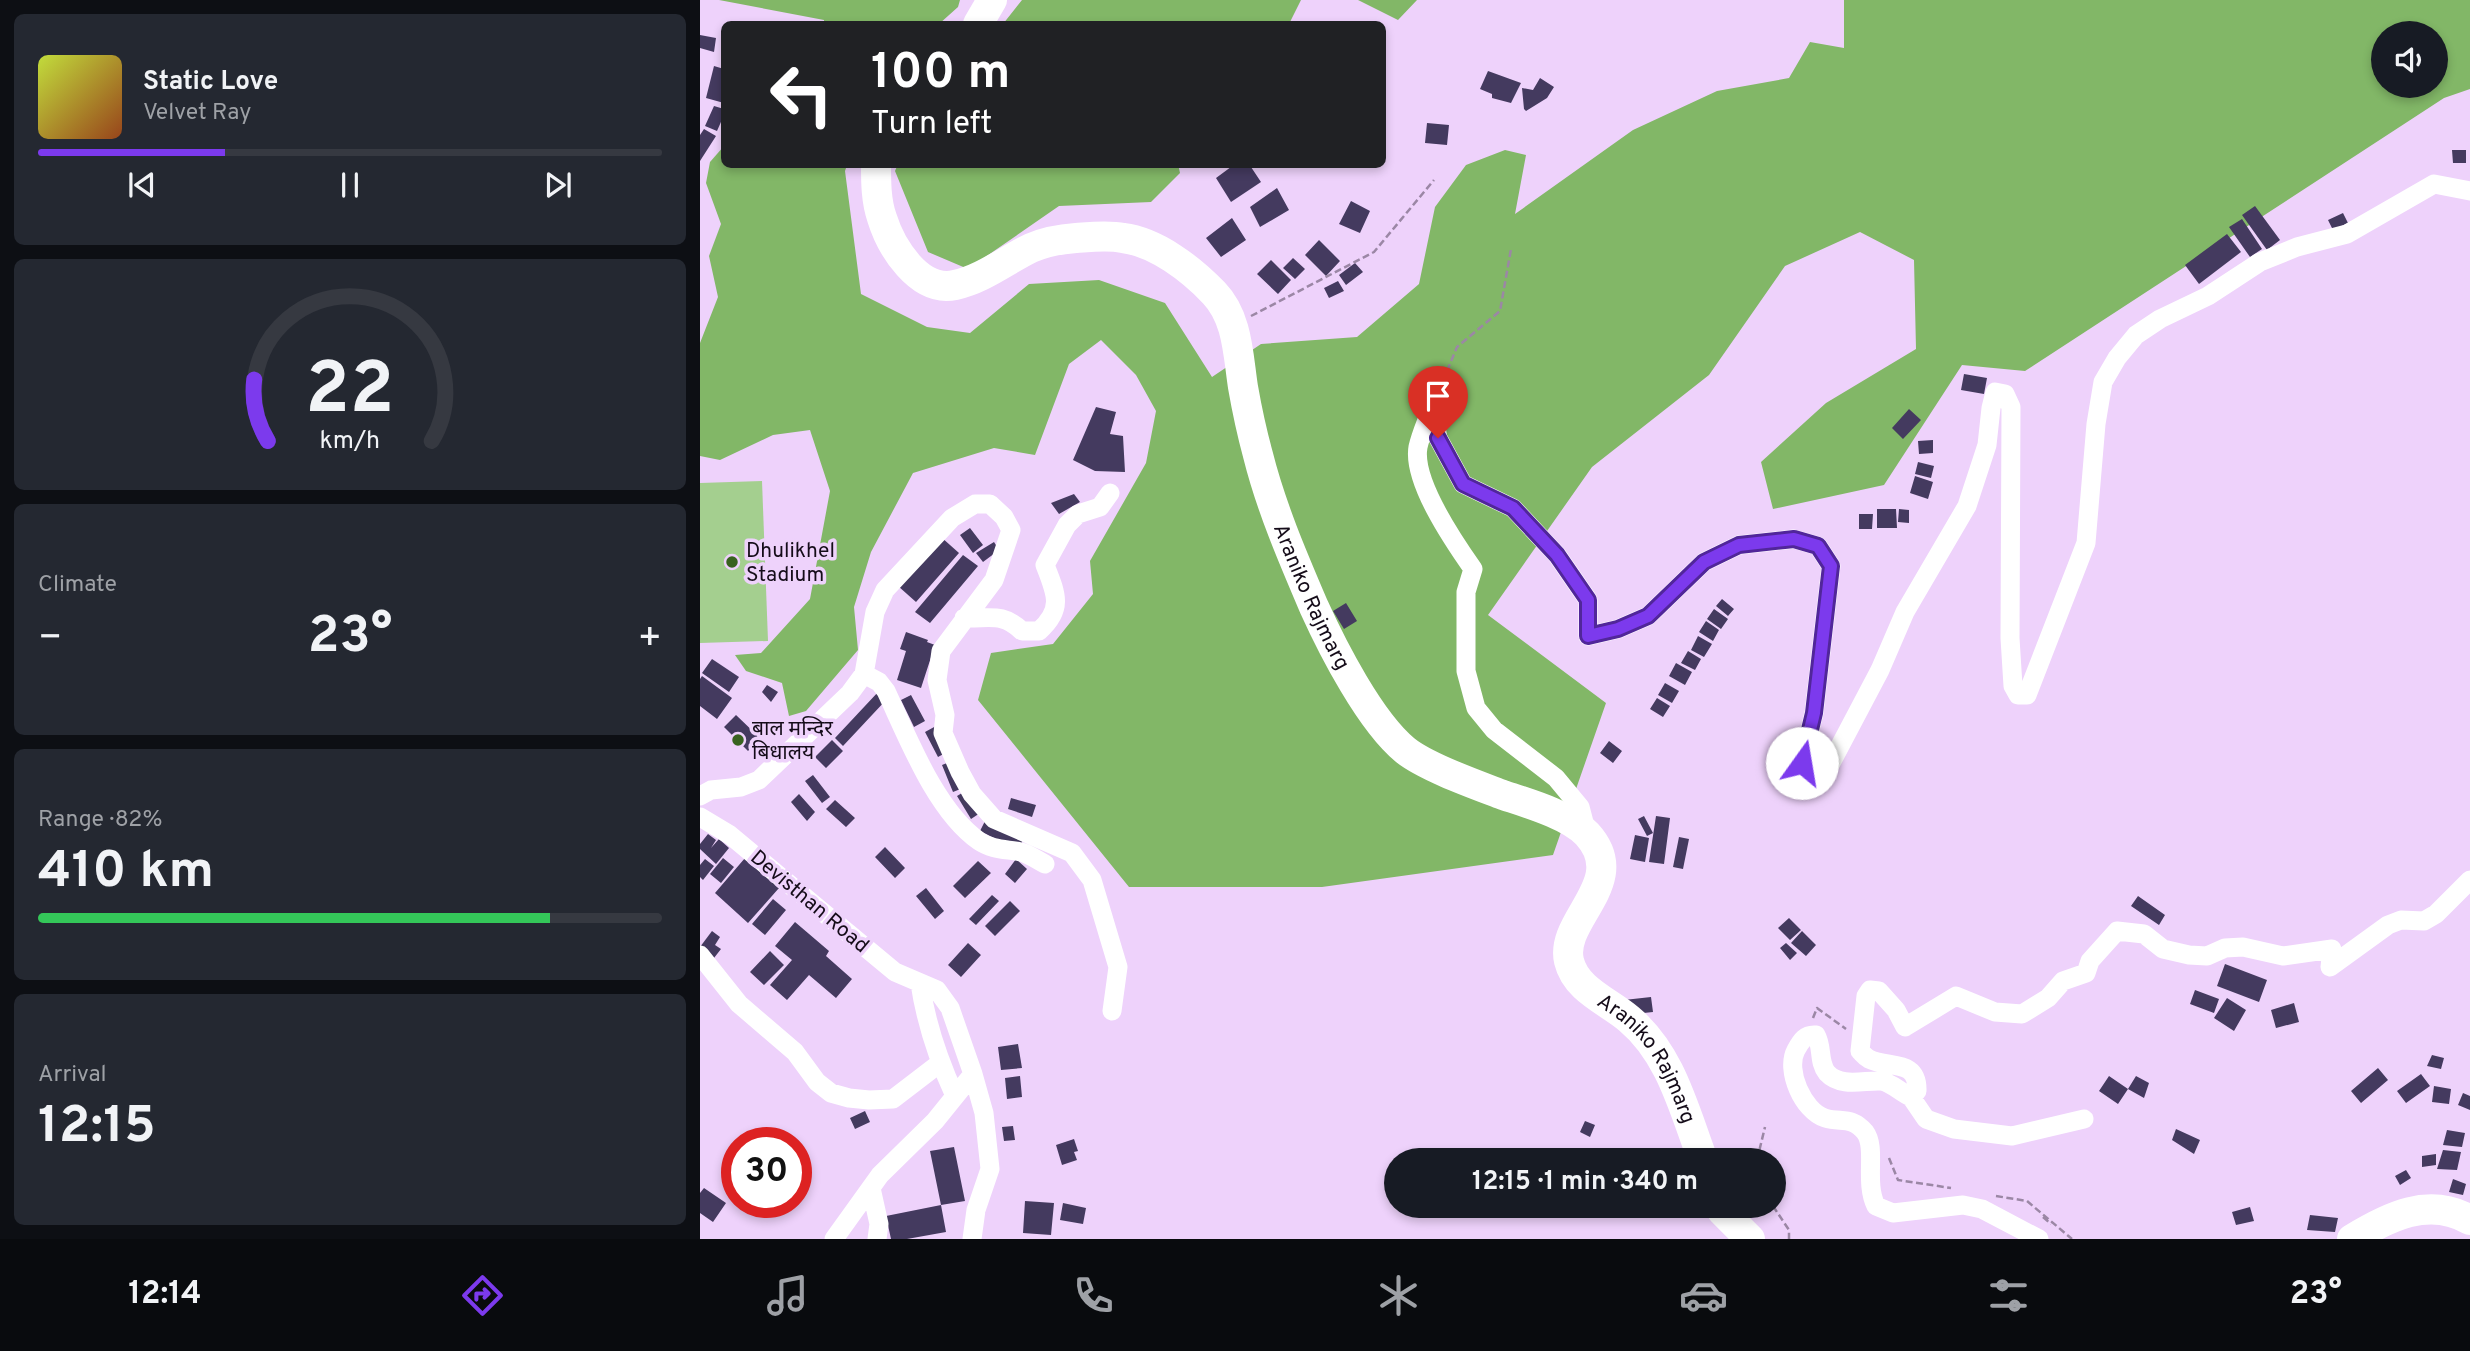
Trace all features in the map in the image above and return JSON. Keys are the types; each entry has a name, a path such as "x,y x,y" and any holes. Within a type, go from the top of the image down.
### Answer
{"highway":[{"path":"980,21 992,0"},
{"name":"Araniko Rajmarg","path":"876,168 878,201 883,221 899,253 916,273 935,285 951,286 968,281 1034,247 1062,239 1124,237 1152,247 1194,275 1216,295 1233,327 1258,457 1274,505 1316,610 1355,686 1406,752 1466,780 1563,818 1587,834 1601,860 1602,875 1573,936 1567,957 1581,984 1629,1019 1655,1045 1698,1148"},
{"path":"2352,1239 2400,1214 2420,1209 2444,1210 2470,1220"},
{"path":"1729,1218 1750,1239"}],"street":[{"path":"1432,406 1438,438 1463,484 1513,508 1557,555 1588,600 1588,636 1618,629 1648,616 1704,562 1739,545 1794,539 1818,546 1831,566 1814,713 1802,763 1808,773 1830,763 1880,670 1905,612 1967,506 1987,445 1995,392 2005,394 2011,407 2010,638 2013,686 2018,695 2027,695 2086,543 2096,424 2103,382 2136,334 2208,296 2260,262 2297,247 2347,234 2434,184 2470,191"},
{"path":"1432,406 1418,449 1419,460 1428,494 1452,540 1473,569 1466,592 1466,671 1476,708 1494,730 1556,778 1580,807 1587,834"},
{"path":"964,618 987,619 996,616 1012,621 1022,631 1039,631 1052,618 1056,606 1055,588 1045,565 1052,548 1078,514 1100,507 1110,493"},
{"path":"700,796 711,790 741,787 759,780 850,693 864,674 875,612 885,590 952,518 975,504 990,504 1004,517 1011,530 994,580 941,650 937,680 945,715 943,733 972,794 994,819 1072,853 1092,880 1118,967 1112,1011"},
{"path":"864,674 879,682 886,691 935,790 951,814 981,842 999,850 1023,853 1045,864"},
{"name":"Devisthan Road","path":"700,817 730,835 895,972 937,990 950,1008 984,1112 990,1169 976,1210 972,1239"},
{"path":"1911,1097 1917,1091 1917,1080 1908,1069 1869,1059 1860,1051 1866,996 1870,990 1880,991 1896,1010 1905,1027 1955,996 1995,1012 2022,1014 2048,998 2063,981 2086,973 2090,961 2117,931 2144,934 2163,949 2189,955 2207,956 2225,948 2243,947 2283,956 2332,949 2330,967 2388,925 2402,920 2424,921 2436,914 2470,880"},
{"path":"700,955 739,1004 795,1052 817,1082 831,1093 859,1099 893,1099 940,1063"},
{"path":"920,984 926,1020 940,1063 955,1096"},
{"path":"2039,1239 1982,1209 1963,1205 1893,1213 1876,1206 1870,1194 1871,1146 1865,1133 1849,1119 1824,1118 1806,1103 1793,1076 1792,1057 1802,1040 1816,1035 1821,1042 1822,1062 1828,1073 1843,1082 1885,1081 1911,1097 1927,1119 1954,1129 2012,1136 2084,1119"},
{"path":"834,1239 880,1175 934,1121 973,1074"},
{"path":"871,1188 879,1224 877,1239"}],"path":[{"path":"1233,327 1267,306 1374,252 1434,180"},
{"path":"1432,406 1457,347 1500,311 1511,249"},
{"path":"1760,1148 1765,1127"},
{"path":"2043,1217 2072,1239"},
{"path":"1781,1218 1789,1230 1789,1239"}],"green space":[{"path":"719,0 960,0 958,7 942,21 824,20"},
{"path":"1022,0 1301,0 1290,21 1005,21"},
{"path":"1358,0 1417,0 1398,20"},
{"path":"1844,0 2470,0 2470,89 2448,97 2448,21 2371,21 2371,98 2444,98 2025,371 1962,365 1884,485 1773,509 1761,462 1826,403 1916,349 1914,260 1860,232 1785,266 1709,375 1592,467 1488,615 1606,703 1553,855 1322,887 1129,887 978,700 991,653 1053,644 1093,594 1090,561 1146,463 1156,411 1136,375 1101,340 1069,364 1035,455 994,448 913,473 871,552 854,607 858,650 806,711 789,716 782,683 746,671 735,655 761,653 810,599 830,491 810,430 773,435 720,460 700,456 700,343 718,297 709,256 721,224 706,183 710,162 721,149 721,168 846,168 861,294 927,327 970,333 1029,284 1099,280 1165,303 1212,377 1261,344 1357,337 1419,284 1435,207 1466,165 1505,150 1526,155 1515,214 1633,130 1717,91 1789,78 1810,42 1844,48"},
{"path":"896,168 1179,168 1180,173 1151,202 1059,206 968,269 928,252 895,171"},
{"name":"Dhulikhel Stadium","path":"762,481 768,641 700,643 700,483"}],"building":[{"path":"700,35 716,38 714,52 700,48"},
{"path":"714,66 721,68 721,102 706,98"},
{"path":"1488,71 1521,83 1511,103 1492,98 1492,94 1480,89"},
{"path":"1540,78 1554,87 1547,98 1526,111 1522,88 1533,90"},
{"path":"714,106 721,108 721,122 717,131 705,126"},
{"path":"1427,123 1449,125 1447,145 1425,143"},
{"path":"704,129 716,136 700,161 700,135"},
{"path":"2452,150 2466,150 2466,163 2453,163"},
{"path":"1230,168 1252,168 1261,182 1231,202 1216,178"},
{"path":"1277,188 1289,210 1260,227 1250,207"},
{"path":"1351,201 1370,211 1360,233 1339,224"},
{"path":"2255,206 2280,240 2267,250 2242,215"},
{"path":"2343,213 2348,223 2333,230 2328,220"},
{"path":"1232,218 1246,240 1221,257 1206,238"},
{"path":"2242,219 2262,249 2250,257 2229,227"},
{"path":"2227,234 2241,252 2199,284 2185,265"},
{"path":"1319,240 1340,261 1326,276 1305,255"},
{"path":"1293,258 1305,269 1295,279 1283,268"},
{"path":"1271,260 1291,280 1278,294 1257,274"},
{"path":"1355,263 1363,272 1346,285 1339,275"},
{"path":"1338,281 1344,291 1329,298 1324,288"},
{"path":"1964,374 1987,378 1984,394 1961,390"},
{"path":"1096,407 1116,412 1110,434 1123,436 1125,472 1095,471 1073,460"},
{"path":"1909,409 1921,420 1903,439 1892,428"},
{"path":"1933,440 1933,453 1919,454 1918,441"},
{"path":"1918,462 1934,466 1931,478 1915,474"},
{"path":"1915,476 1933,482 1928,499 1910,493"},
{"path":"1074,494 1080,502 1059,514 1051,503"},
{"path":"1877,509 1896,509 1897,528 1877,528"},
{"path":"1899,509 1909,510 1909,523 1898,522"},
{"path":"1859,514 1873,514 1872,529 1859,529"},
{"path":"970,528 983,545 973,553 960,535"},
{"path":"941,537 959,553 916,602 898,586"},
{"path":"994,542 999,550 983,562 976,553"},
{"path":"963,555 978,566 930,623 915,612"},
{"path":"1722,599 1734,609 1728,616 1716,606"},
{"path":"1346,603 1357,621 1344,629 1333,611"},
{"path":"1714,609 1728,619 1721,629 1707,619"},
{"path":"1706,621 1719,630 1713,641 1699,632"},
{"path":"906,632 935,645 921,688 897,680 906,651 900,649"},
{"path":"1698,636 1712,644 1704,657 1691,650"},
{"path":"1688,651 1701,659 1695,670 1681,663"},
{"path":"712,659 739,677 729,692 702,673"},
{"path":"1676,663 1692,672 1685,685 1669,676"},
{"path":"702,676 732,698 717,719 700,706"},
{"path":"1665,683 1679,691 1672,703 1658,695"},
{"path":"767,685 778,692 771,702 762,692"},
{"path":"879,691 887,699 843,746 835,738"},
{"path":"911,695 925,721 914,727 901,700"},
{"path":"1657,698 1670,706 1663,717 1650,709"},
{"path":"736,715 760,738 748,751 724,727"},
{"path":"936,726 949,751 938,757 925,732"},
{"path":"832,740 843,751 826,768 815,757"},
{"path":"1609,741 1622,751 1613,763 1600,753"},
{"path":"952,761 963,788 953,792 942,765"},
{"path":"813,775 830,797 822,803 805,781"},
{"path":"967,790 980,813 971,819 957,796"},
{"path":"799,794 815,812 807,821 791,802"},
{"path":"1011,798 1036,805 1032,817 1008,809"},
{"path":"835,800 855,818 846,827 826,809"},
{"path":"1644,816 1653,833 1647,836 1638,819"},
{"path":"1656,816 1670,818 1664,864 1649,862"},
{"path":"986,819 1024,838 1018,850 980,831"},
{"path":"708,834 716,840 711,848 719,839 729,848 716,864 700,849 700,844"},
{"path":"1635,835 1649,838 1645,862 1630,859"},
{"path":"1679,837 1689,839 1683,869 1673,867"},
{"path":"885,847 905,868 895,878 875,857"},
{"path":"723,858 734,867 721,883 710,874"},
{"path":"745,858 779,888 748,923 715,893"},
{"path":"705,859 714,866 703,880 700,877 700,865"},
{"path":"1016,859 1027,869 1015,883 1005,874"},
{"path":"978,861 991,873 965,898 953,886"},
{"path":"926,888 944,911 935,919 916,896"},
{"path":"992,895 999,901 976,925 969,919"},
{"path":"2138,896 2165,915 2159,925 2131,906"},
{"path":"773,899 786,910 765,935 752,924"},
{"path":"1010,901 1020,911 995,936 985,926"},
{"path":"1789,918 1801,930 1790,940 1778,928"},
{"path":"795,922 829,951 826,956 852,979 836,998 809,975 787,1000 770,985 792,960 775,946"},
{"path":"712,931 720,937 715,945 721,949 714,958 700,947"},
{"path":"1802,931 1816,945 1806,956 1791,943"},
{"path":"968,943 981,955 961,977 948,965"},
{"path":"1786,943 1797,953 1790,960 1780,948"},
{"path":"770,951 784,965 764,985 750,972"},
{"path":"2225,964 2267,980 2259,1002 2217,986"},
{"path":"2195,990 2219,999 2214,1013 2190,1004"},
{"path":"1651,997 1653,1012 1625,1015 1624,1000"},
{"path":"2227,998 2246,1010 2234,1031 2214,1018"},
{"path":"2294,1003 2299,1022 2276,1028 2271,1010"},
{"path":"1018,1044 1022,1068 1001,1070 998,1047"},
{"path":"2432,1055 2444,1058 2441,1069 2427,1066"},
{"path":"2378,1068 2388,1080 2361,1103 2351,1091"},
{"path":"2421,1074 2430,1086 2406,1103 2397,1091"},
{"path":"1020,1076 1022,1097 1007,1099 1005,1078"},
{"path":"2109,1076 2128,1089 2118,1104 2099,1091"},
{"path":"2136,1076 2149,1083 2144,1098 2128,1089"},
{"path":"2434,1086 2451,1089 2449,1104 2432,1102"},
{"path":"2463,1093 2470,1096 2470,1110 2458,1105"},
{"path":"865,1111 870,1122 855,1129 850,1118"},
{"path":"1585,1121 1595,1125 1590,1137 1580,1132"},
{"path":"1013,1126 1015,1140 1004,1141 1002,1127"},
{"path":"2176,1129 2200,1140 2194,1154 2172,1140"},
{"path":"2447,1130 2465,1133 2462,1147 2443,1145"},
{"path":"1074,1139 1078,1151 1074,1152 1077,1160 1062,1165 1056,1145"},
{"path":"954,1147 965,1201 941,1205 930,1151"},
{"path":"2443,1150 2461,1152 2457,1170 2437,1169"},
{"path":"2436,1154 2436,1165 2422,1167 2422,1156"},
{"path":"2406,1170 2411,1178 2400,1185 2395,1176"},
{"path":"2453,1179 2466,1184 2463,1195 2449,1192"},
{"path":"704,1188 721,1200 721,1210 713,1222 700,1213 700,1193"},
{"path":"1025,1201 1054,1203 1051,1235 1023,1233"},
{"path":"1063,1203 1086,1208 1083,1224 1060,1220"},
{"path":"941,1205 946,1232 891,1239 886,1216"},
{"path":"2250,1207 2254,1221 2236,1225 2232,1212"},
{"path":"2310,1215 2338,1218 2335,1232 2307,1230"}],"place":[{"name":"Dhulikhel Stadium","path":"732,562"},
{"name":"बाल मन्दिर बिधालय","path":"738,740"}],"route":[{"path":"1438,438 1463,484 1513,508 1557,555 1588,600 1588,636 1618,629 1648,616 1704,562 1739,545 1794,539 1818,546 1831,566 1814,713 1802,763"}]}
